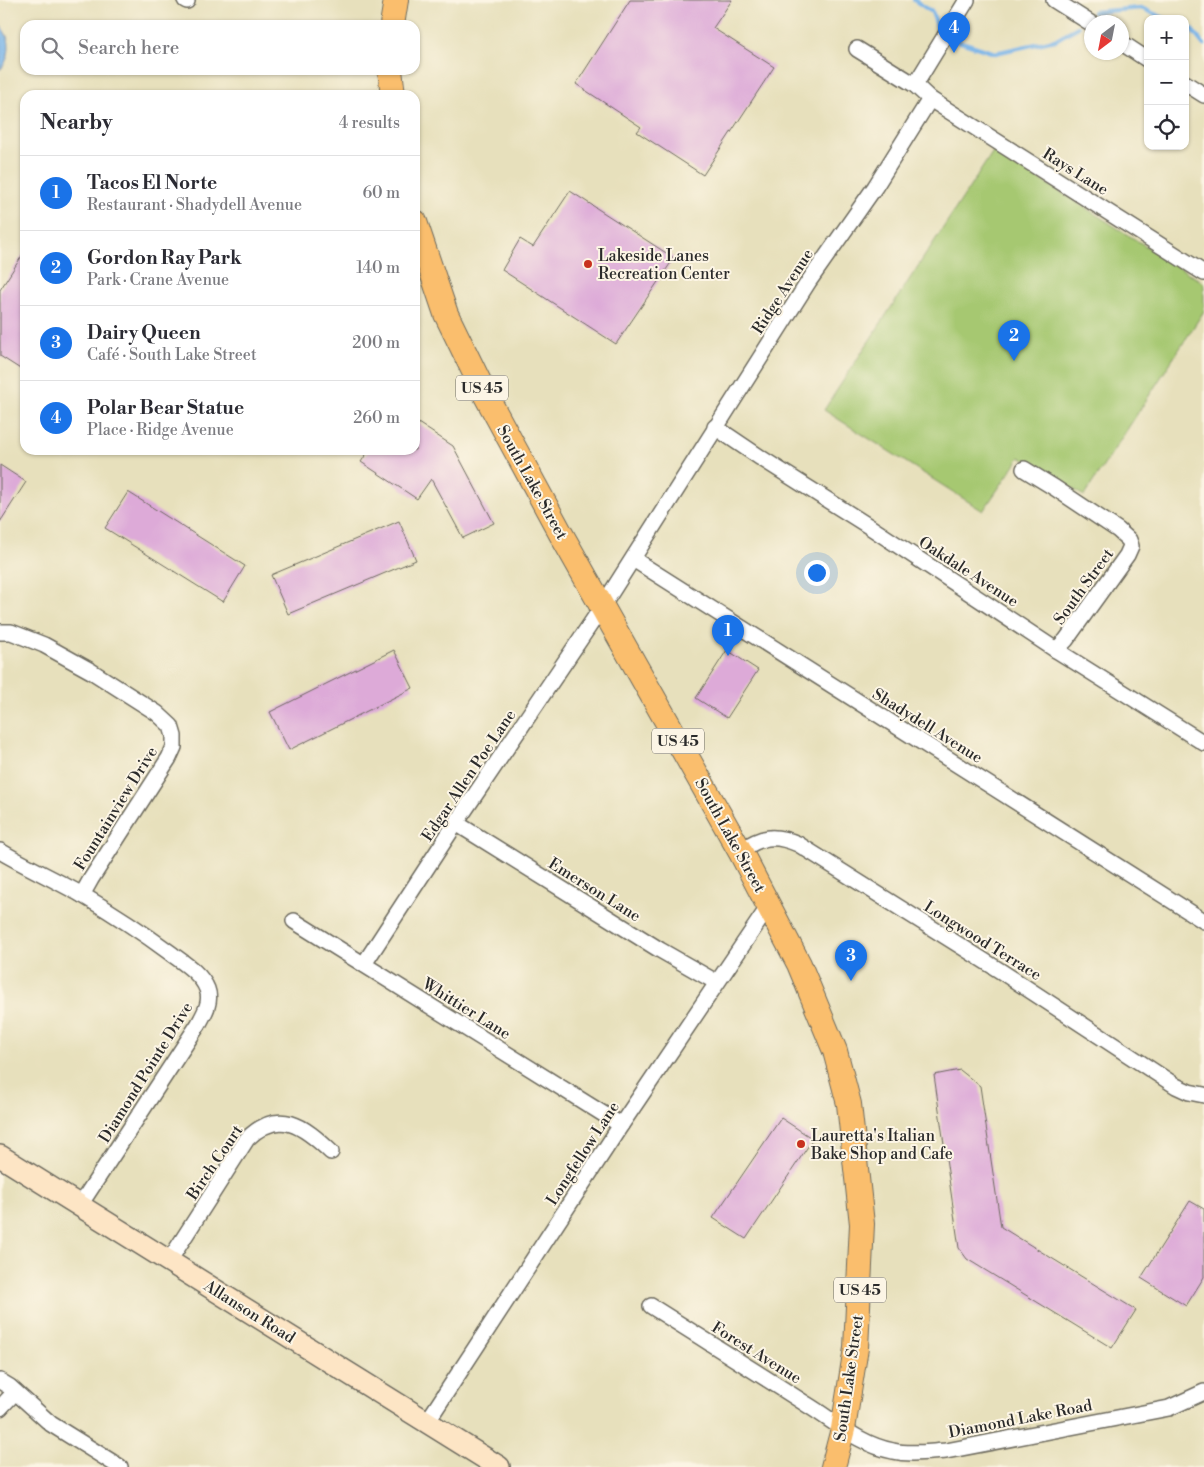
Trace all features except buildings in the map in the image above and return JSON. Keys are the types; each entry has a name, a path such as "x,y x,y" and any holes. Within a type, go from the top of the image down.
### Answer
{"main road":[{"path":"393,20 396,0"},
{"path":"391,75 392,90"},
{"name":"South Lake Street","path":"420,237 446,314 480,385 561,534 740,851 799,964 835,1051 849,1104 862,1231 856,1348 843,1429 833,1467"}],"street":[{"path":"915,85 967,0"},
{"path":"1054,0 1084,19"},
{"path":"1129,48 1144,57"},
{"path":"857,49 915,85 930,99"},
{"path":"1189,86 1204,95"},
{"name":"Rays Lane","path":"930,99 1204,273"},
{"name":"Ridge Avenue","path":"602,607 809,281 875,186 930,99"},
{"name":"Oakdale Avenue","path":"715,427 1056,650 1204,743"},
{"name":"South Street","path":"1024,470 1054,488 1129,540 1131,546 1127,555 1066,640 1056,650"},
{"name":"Shadydell Avenue","path":"633,559 1204,920"},
{"name":"Edgar Allen Poe Lane","path":"364,964 456,823 602,607"},
{"name":"Fountainview Drive","path":"0,632 12,632 44,645 92,671 157,713 170,726 174,736 174,747 169,758 82,895"},
{"name":"Emerson Lane","path":"456,823 660,950 716,982"},
{"name":"Longwood Terrace","path":"740,851 753,842 769,837 784,839 798,844 1002,972 1176,1086 1189,1092 1204,1095"},
{"name":"Diamond Pointe Drive","path":"0,851 82,895 135,927 187,966 199,977 207,989 209,999 207,1009 198,1025 80,1205"},
{"name":"Longfellow Lane","path":"427,1422 620,1125 769,906"},
{"name":"Whittier Lane","path":"294,921 620,1125"},
{"name":"Birch Court","path":"169,1261 247,1139 256,1130 275,1123 291,1122 314,1136 331,1152"},
{"name":"Allanson Road","path":"0,1156 499,1467"},
{"name":"Forest Avenue","path":"651,1306 843,1429"},
{"path":"0,1381 51,1424 120,1467"},
{"path":"0,1408 15,1392"},
{"name":"Diamond Lake Road","path":"843,1429 860,1439 891,1451 911,1454 946,1450 1169,1408 1204,1392"}],"green space":[{"path":"994,150 1204,283 1204,311 1084,496 1020,457 983,511 824,410"}],"water":[{"path":"0,25 7,37 9,51 0,70"}],"waterway":[{"path":"914,0 932,12 938,28"},
{"path":"1093,12 1141,8 1157,15"},
{"path":"955,40 995,53 1055,40 1078,27"},
{"path":"1189,28 1204,45"}],"place":[{"name":"Polar Bear Statue","path":"954,53"},
{"name":"Lakeside Lanes Recreation Center","path":"588,264"},
{"name":"Gordon Ray Park","path":"1014,361"},
{"name":"Tacos El Norte","path":"728,656"},
{"name":"Dairy Queen","path":"851,981"},
{"name":"Lauretta's Italian Bake Shop and Cafe","path":"801,1144"}]}
